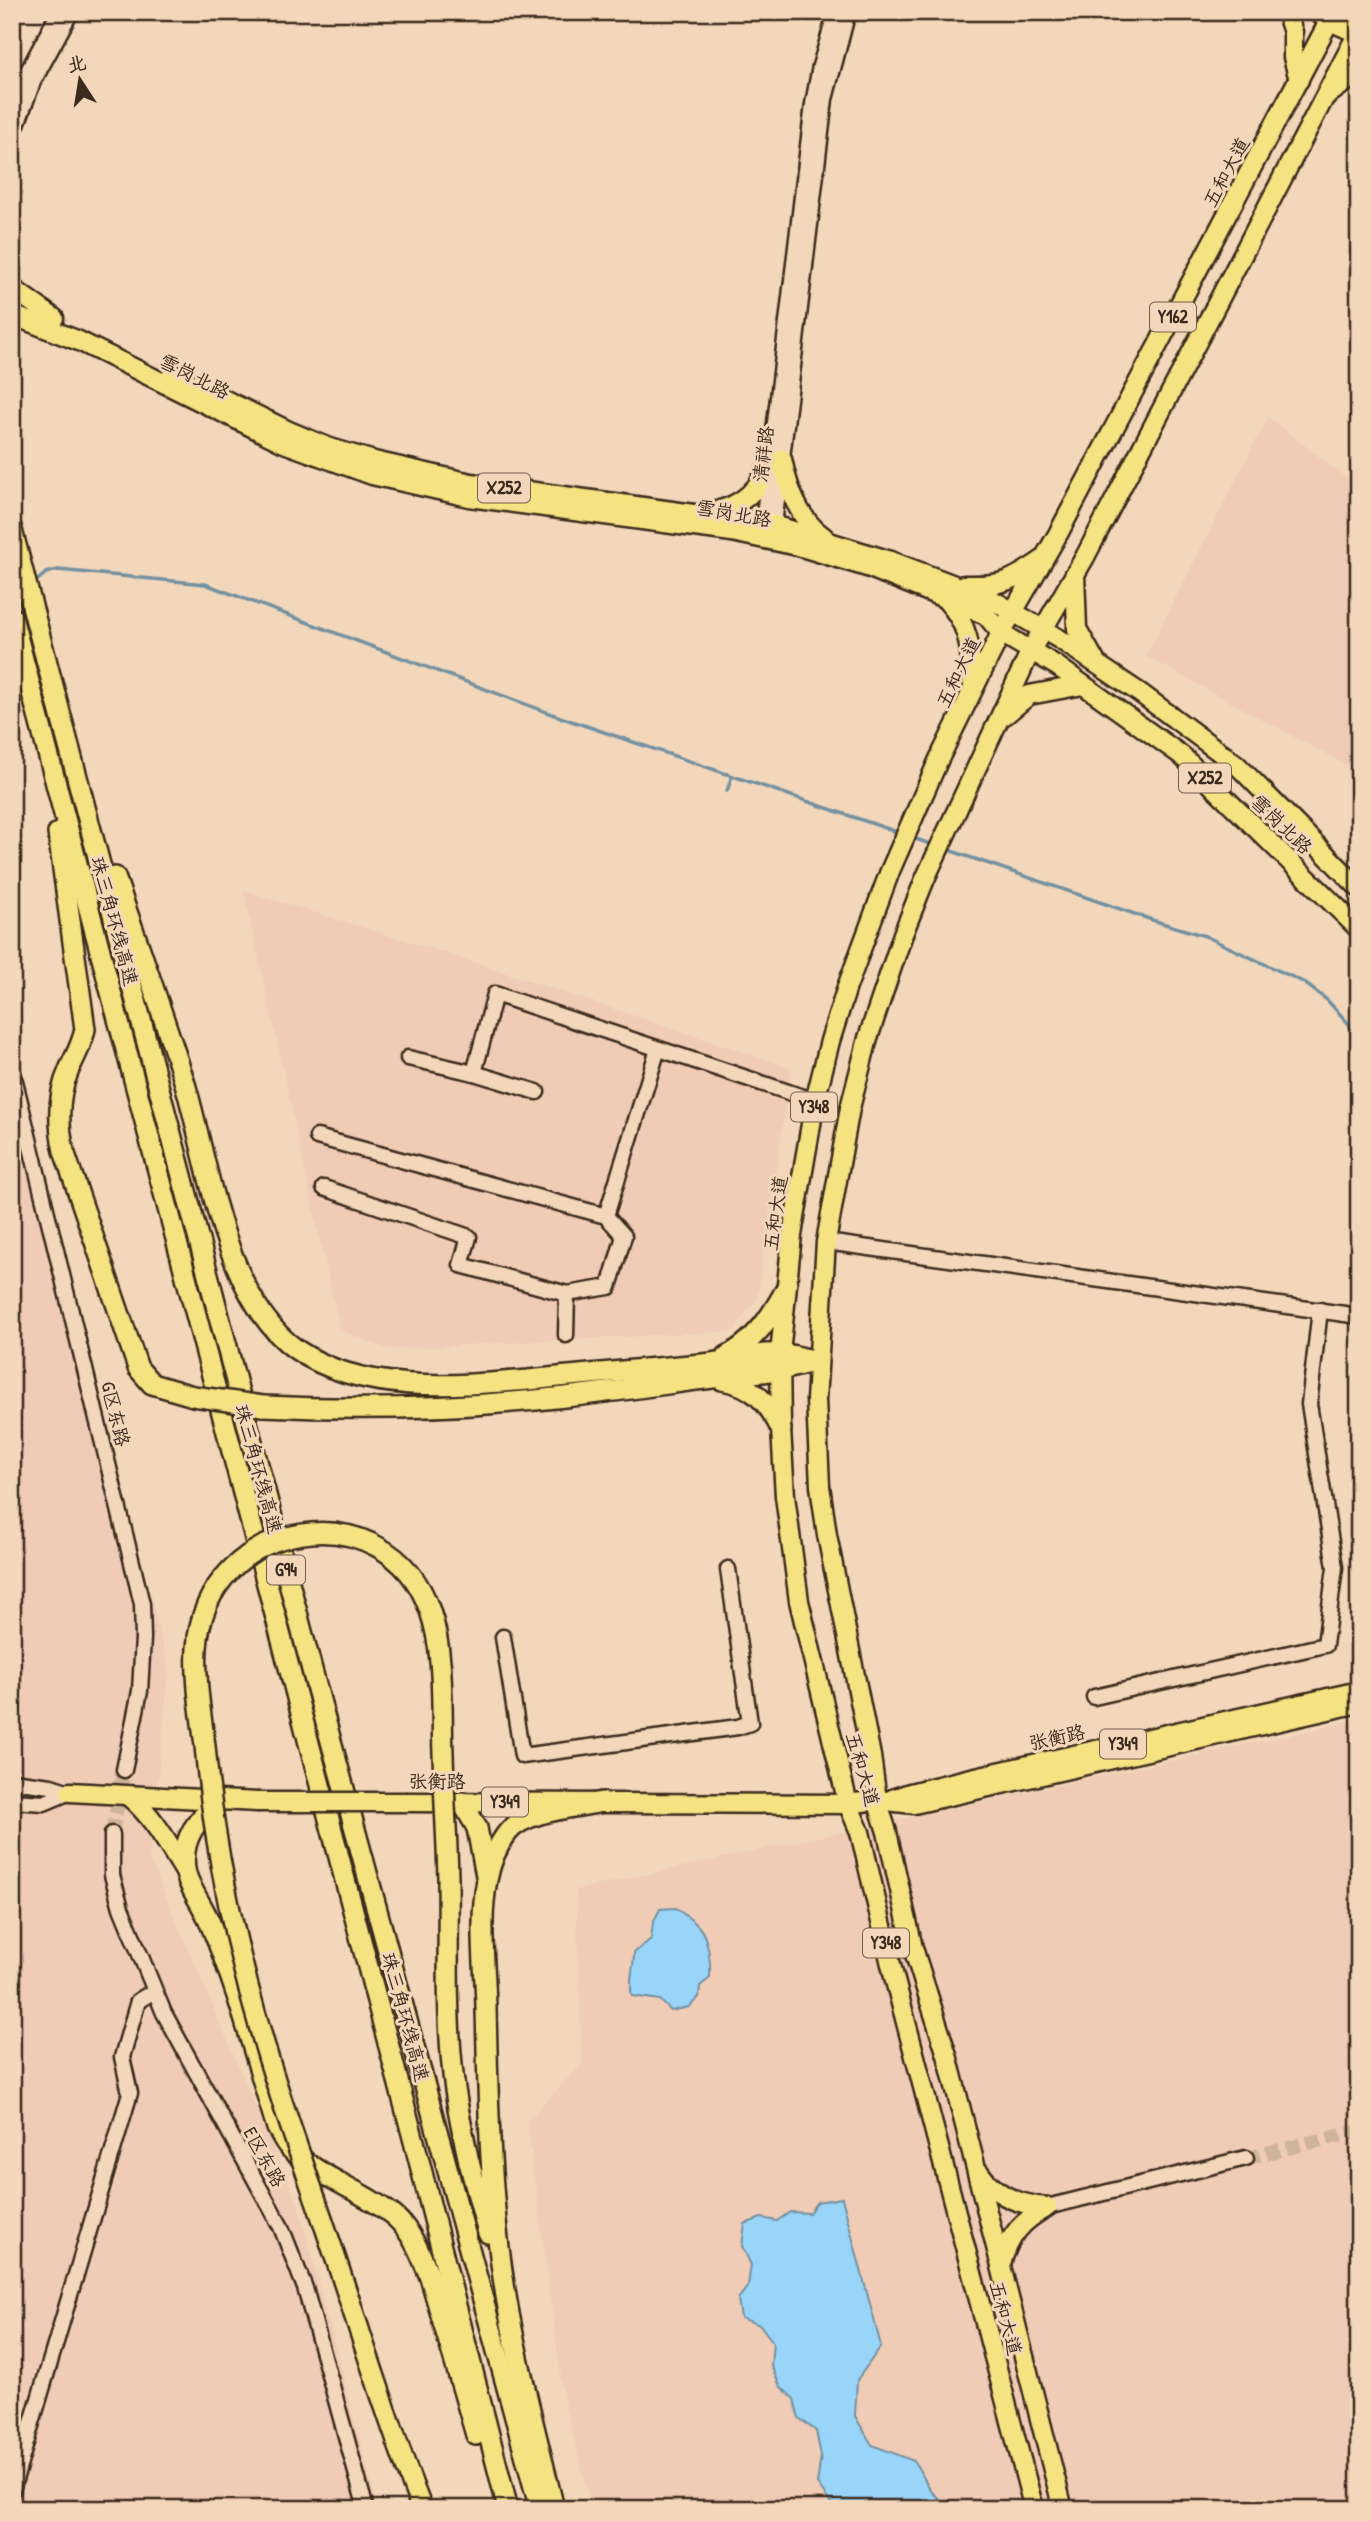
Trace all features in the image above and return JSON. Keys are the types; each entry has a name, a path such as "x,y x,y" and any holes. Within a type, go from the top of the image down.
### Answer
{"highway":[{"name":"珠三角环线高速","path":"12,530 321,1706 540,2509"},
{"name":"珠三角环线高速","path":"12,617 409,2122 508,2509"},
{"path":"66,735 159,1002 186,1088 227,1240 240,1276 254,1303 275,1331 296,1349 328,1367 374,1381 435,1383 707,1371 749,1388 762,1398 772,1410 781,1429"},
{"path":"45,741 85,1029 80,1048 64,1084 60,1132 64,1151 138,1368 152,1384 193,1396 263,1406 330,1409 466,1405 533,1400 707,1371 781,1362 817,1361"},
{"path":"707,1371 752,1339 763,1327 785,1291"},
{"path":"532,1379 533,1400"},
{"path":"422,2509 264,2046 221,1866 207,1769 197,1647 201,1620 223,1576 246,1555 267,1542 295,1534 322,1532 345,1535 386,1553 403,1567 419,1588 435,1629 448,1872 451,2056 457,2106 469,2162 507,2301 554,2509"},
{"path":"129,1796 146,1810 156,1824 185,1871 210,1922 277,2129 288,2147 393,2216 405,2228 420,2252 430,2277 499,2509"},
{"path":"185,1871 186,1847 193,1828 202,1814 220,1801"},
{"path":"461,1802 477,1828 486,1881"},
{"path":"507,2301 494,2201 490,2143 484,1912 486,1881 499,1844 517,1823 534,1816 602,1802"}],"main road":[{"path":"1286,12 1293,32 1293,57 1299,80"},
{"path":"1327,15 1358,33"},
{"name":"五和大道","path":"1034,2509 893,1973 860,1832 848,1804 799,1601 785,1496 781,1429 785,1291 800,1178 815,1101 847,987 913,815 1001,633 1044,559 1299,80 1327,15"},
{"name":"五和大道","path":"1063,2509 947,2055 913,1948 827,1535 817,1447 817,1361 826,1242 850,1108 868,1038 898,947 925,879 1031,650 1075,574 1358,33"},
{"path":"1324,99 1359,72"},
{"path":"12,288 51,323"},
{"name":"雪岗北路","path":"12,302 284,443 372,475 469,497 732,531 768,529 798,546 949,591 991,599 1044,629 1097,664 1237,765 1359,888"},
{"name":"雪岗北路","path":"12,315 51,323 330,448 425,474 471,483 700,513 830,541 949,591 986,615 1001,633 1083,685 1181,755 1359,929"},
{"path":"12,322 51,323"},
{"path":"700,513 721,510 750,495 777,458"},
{"path":"777,458 798,507 817,532 830,541"},
{"path":"973,690 970,640 949,591 1012,580 1044,559"},
{"path":"1075,574 1077,629 1097,664"},
{"path":"999,719 1029,695 1083,685"},
{"name":"张衡路","path":"882,1801 944,1784 1359,1690"},
{"name":"张衡路","path":"70,1792 257,1802 848,1804 882,1801 914,1804 1359,1703"},
{"path":"976,2169 986,2183 1000,2194 1024,2204 1047,2207"},
{"path":"1001,2264 1012,2234 1021,2224 1047,2207"}],"street":[{"path":"12,101 59,12"},
{"path":"12,138 33,82 71,12"},
{"name":"清祥路","path":"777,458 813,104 836,12"},
{"name":"清祥路","path":"768,529 825,99 848,12"},
{"path":"474,1073 495,994 815,1101"},
{"path":"606,1216 658,1049"},
{"path":"408,1058 474,1073 537,1092"},
{"name":"G区东路","path":"12,1069 142,1604 140,1691 124,1770"},
{"path":"317,1137 606,1216 624,1236 609,1287 567,1294 461,1265 469,1237 324,1188"},
{"path":"826,1242 1359,1315"},
{"path":"566,1335 567,1294"},
{"path":"1094,1697 1325,1645 1335,1567 1309,1404 1320,1310"},
{"path":"503,1637 522,1756 738,1727 750,1723 728,1569"},
{"path":"12,1781 51,1786 70,1792"},
{"path":"12,1801 44,1803 70,1792"},
{"name":"E区东路","path":"112,1834 112,1875 121,1908 154,1991 281,2227 305,2288 366,2509"},
{"path":"12,2490 130,2093 122,2057 138,2001 154,1991"},
{"path":"1047,2207 1246,2158"}],"shaded area":[{"path":"1268,417 1359,488 1359,772 1146,656"},
{"path":"244,891 433,949 791,1068 757,1298 733,1331 389,1349 340,1330"},
{"path":"12,1036 169,1671 149,1858 298,2205 378,2509 12,2509"},
{"path":"1359,1720 1359,2509 592,2509 564,2400 527,2121 582,2064 576,1890"}],"water":[{"path":"676,1908 699,1927 705,1938 709,1951 710,1978 700,1986 699,1997 689,2007 671,2011 660,2000 632,1996 631,1985 634,1953 651,1939 653,1923 660,1909"},
{"path":"842,2198 881,2346 857,2380 855,2416 872,2445 914,2461 932,2492 950,2509 835,2509 817,2484 821,2456 816,2431 799,2418 794,2399 780,2386 771,2365 773,2342 760,2325 741,2318 738,2299 748,2286 751,2265 742,2246 745,2224 761,2218 777,2221 790,2212 809,2213 817,2202"}],"waterway":[{"path":"32,585 46,573 58,570 205,584 557,716 900,833"},
{"path":"12,603 22,595"},
{"path":"727,791 732,776"},
{"path":"910,837 933,845"},
{"path":"943,848 1205,936 1303,982 1327,1000 1349,1024 1359,1042"}],"tunnel":[{"path":"112,1834 124,1770"},
{"path":"1246,2158 1359,2131"}]}
